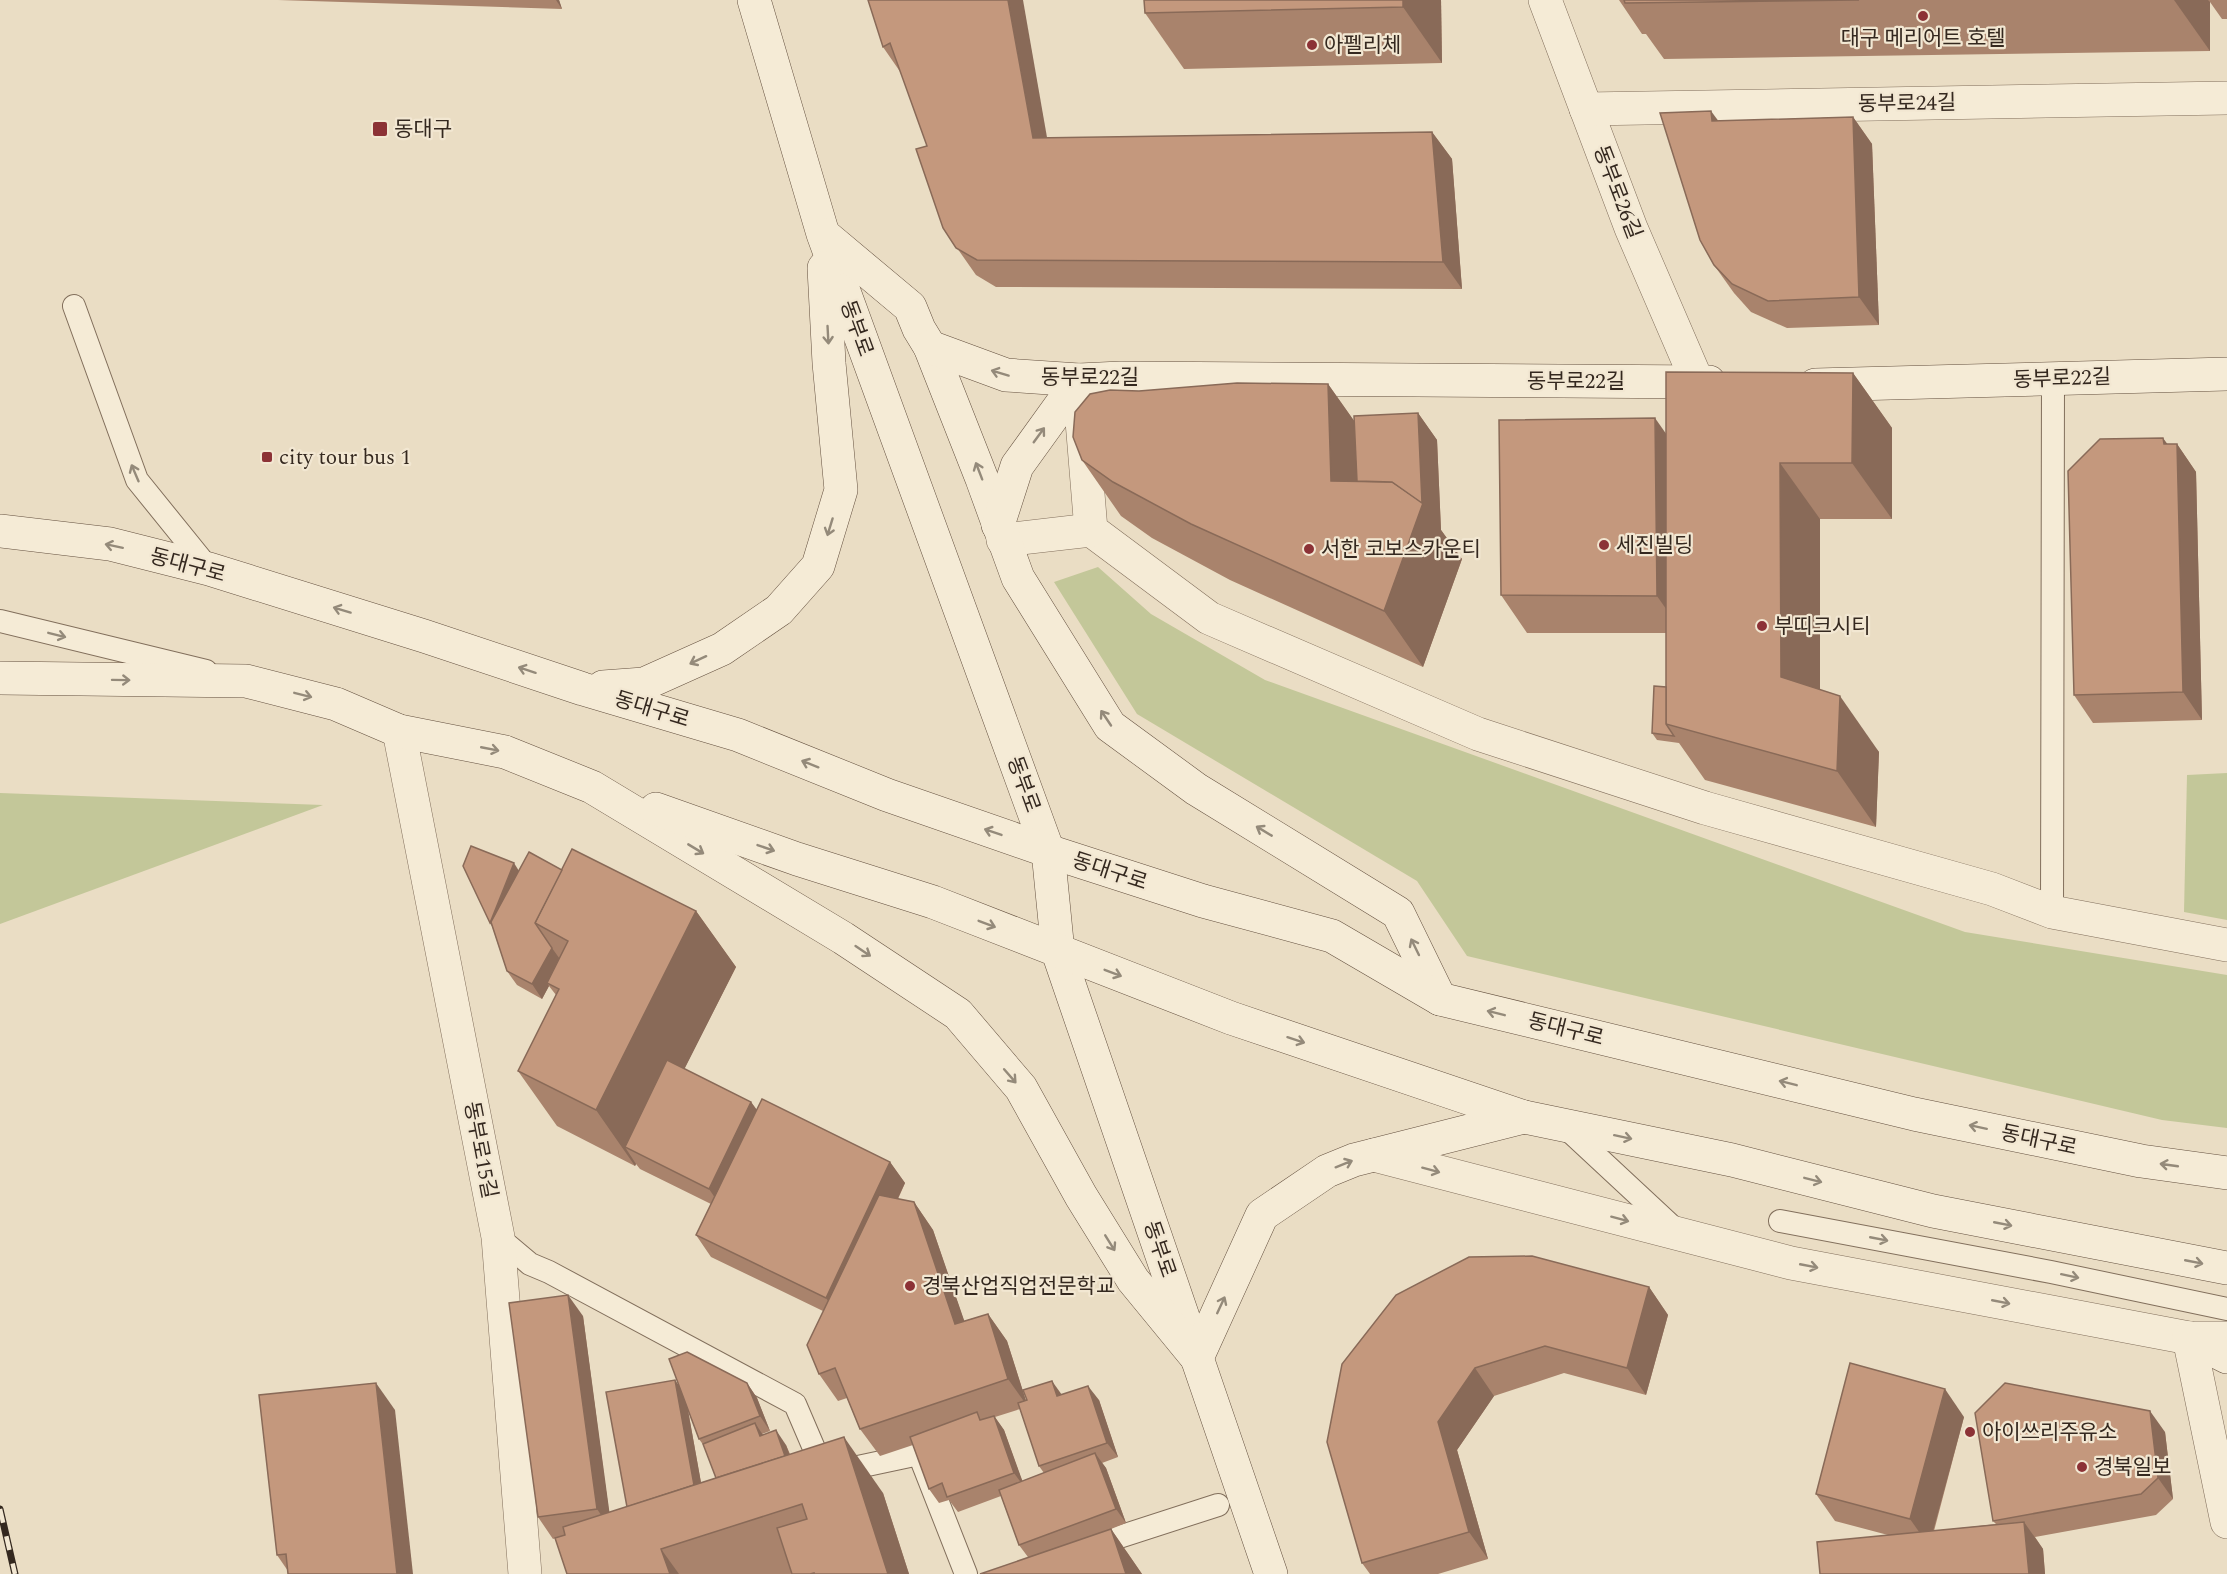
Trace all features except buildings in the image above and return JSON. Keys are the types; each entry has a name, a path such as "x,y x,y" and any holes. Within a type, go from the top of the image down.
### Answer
{"main road":[{"name":"동부로","path":"754,0 823,234 1048,851 1058,952 1270,1574"},
{"name":"동부로26길","path":"1545,0 1630,228 1697,381"},
{"name":"동부로24길","path":"1587,109 2227,98"},
{"path":"823,234 910,307 930,347 1018,578 1110,726 1196,789 1398,913 1440,999"},
{"path":"583,689 644,684 722,649 779,610 818,566 841,490 829,363 823,234"},
{"name":"동부로22길","path":"930,347 1006,375 1078,380 1121,378 1744,383"},
{"name":"동부로22길","path":"1791,384 1826,385 2227,374"},
{"path":"1001,532 1017,466 1078,380"},
{"path":"1078,380 1091,530"},
{"path":"1001,532 1091,530 1209,618 1478,734 1705,808 1992,889 2052,912 2227,945"},
{"name":"동대구로","path":"0,531 111,544 209,569 424,636 583,689 738,735 886,795 1048,851 1203,901 1332,936 1440,999 1914,1114 2141,1161 2227,1173"},
{"path":"0,678 246,681 336,704 399,731 505,752 592,787 797,859 933,903 1231,1018 1524,1116 1732,1160 1933,1210 2227,1268"},
{"name":"동부로15길","path":"399,731 498,1237 525,1574"},
{"path":"592,787 843,938 958,1014 1021,1088 1081,1196 1133,1280 1197,1358 1262,1215 1327,1171 1354,1160 1524,1116"},
{"path":"1374,1155 1791,1263 2189,1338 2227,1338"},
{"path":"2189,1338 2227,1357"},
{"path":"2189,1338 2227,1522"}],"lane":[{"path":"74,306 137,480 209,569"},
{"path":"2052,912 2053,378"},
{"path":"0,621 246,681"},
{"path":"1563,1125 1680,1234"},
{"path":"1780,1221 2051,1272 2227,1309"},
{"path":"498,1237 530,1264 559,1277 795,1404 825,1474 919,1454 966,1574"},
{"path":"1071,1552 1218,1505"}],"green space":[{"path":"1098,567 1151,614 1265,680 1965,932 2227,975 2227,1128 2162,1120 1467,956 1417,881 1137,714 1054,582"},
{"path":"2227,773 2227,920 2184,912 2187,775"},
{"path":"0,793 323,805 0,924"}],"railway":[{"path":"0,1509 15,1574"}],"place":[{"name":"대구 메리어트 호텔","path":"1923,16"},
{"name":"아펠리체","path":"1312,45"},
{"name":"동대구","path":"380,129"},
{"name":"city tour bus 1","path":"267,457"},
{"name":"세진빌딩","path":"1604,545"},
{"name":"서한 코보스카운티","path":"1309,549"},
{"name":"부띠크시티","path":"1762,626"},
{"name":"경북산업직업전문학교","path":"910,1286"},
{"name":"아이쓰리주유소","path":"1970,1432"},
{"name":"경북일보","path":"2082,1467"}]}
